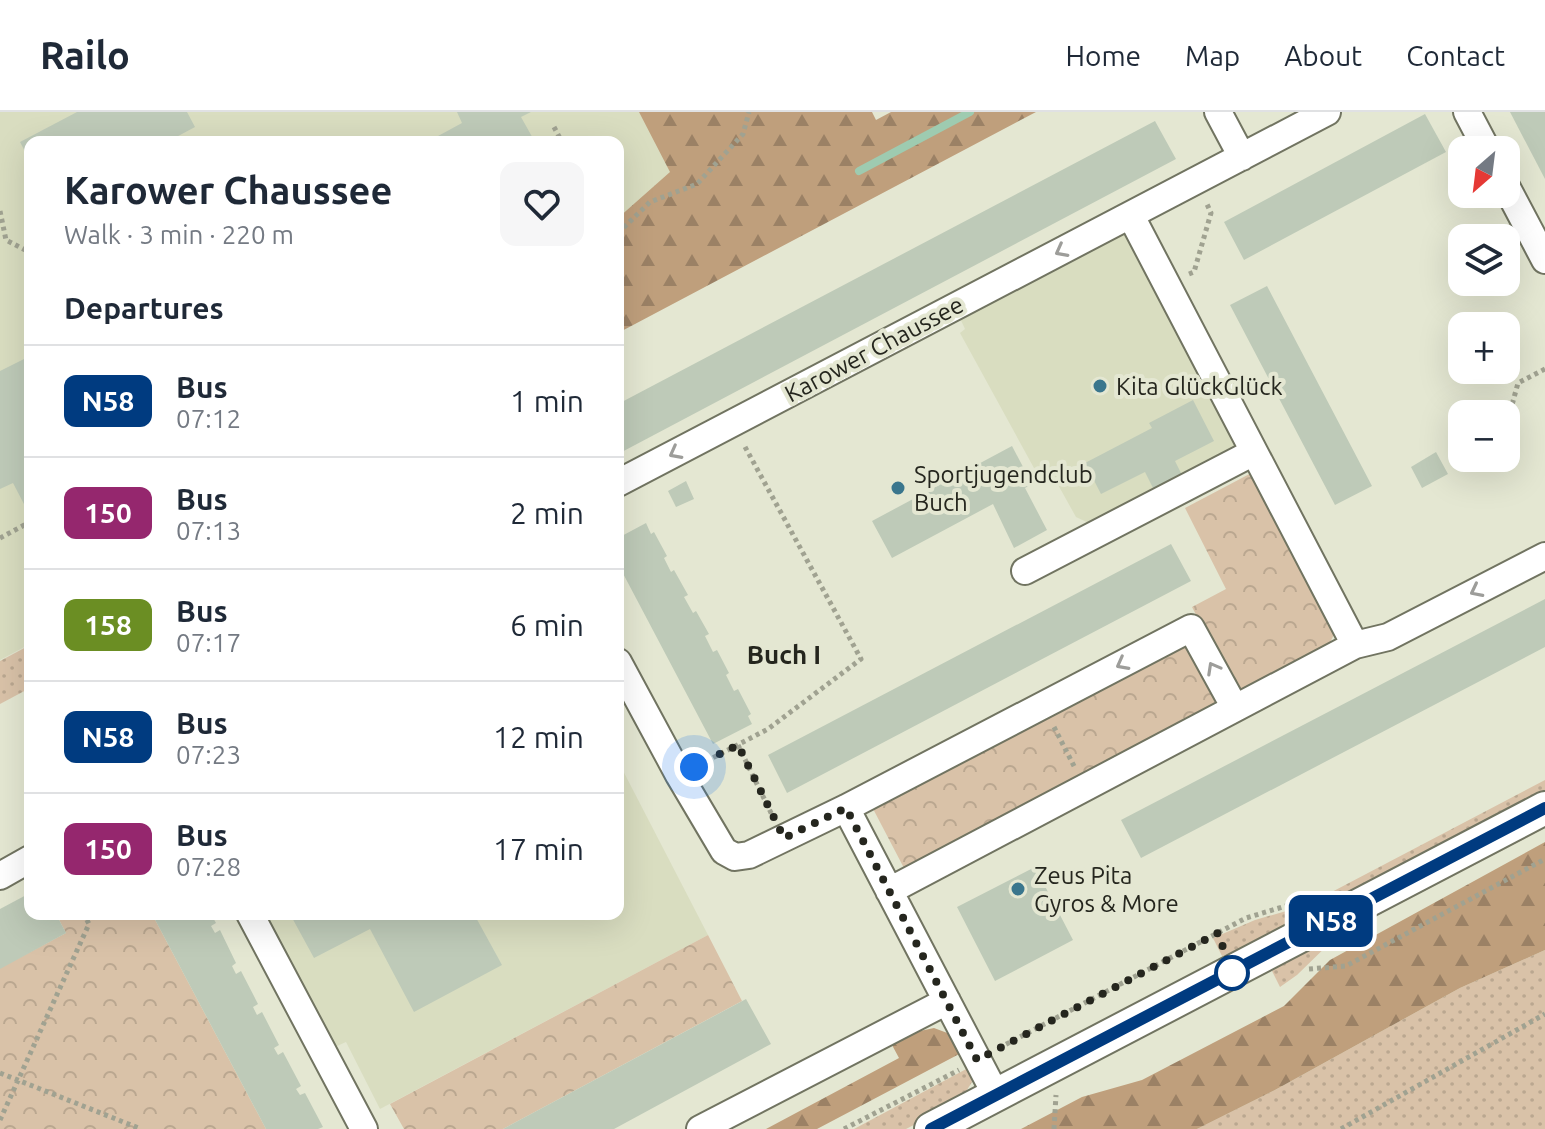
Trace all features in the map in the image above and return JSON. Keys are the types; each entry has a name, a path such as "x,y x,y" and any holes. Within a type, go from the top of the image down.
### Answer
{"main road":[{"path":"931,1129 1545,808"}],"street":[{"path":"1218,112 1242,157"},
{"name":"Karower Chaussee","path":"624,480 1327,112"},
{"path":"1467,112 1480,136"},
{"path":"1518,208 1545,260"},
{"path":"1131,216 1355,645"},
{"path":"1025,571 1254,452"},
{"path":"889,891 1355,645 1388,637 1545,556"},
{"path":"624,673 724,851 735,857 749,855 846,808 1191,628 1235,708"},
{"path":"846,808 996,1095"},
{"path":"0,876 24,862"},
{"path":"253,920 364,1129"},
{"path":"700,1129 947,1001"}],"path":[{"path":"624,227 650,202 697,184 743,134 749,112"},
{"path":"554,127 559,136"},
{"path":"1167,285 1194,272 1211,213 1195,181"},
{"path":"0,211 6,240 24,249"},
{"path":"1513,400 1518,383 1545,369"},
{"path":"679,775 768,729 861,659 732,423"},
{"path":"0,538 24,525"},
{"path":"1042,705 1085,788"},
{"path":"738,745 784,838"},
{"path":"1309,969 1346,966 1545,859"},
{"path":"844,1129 1246,918 1304,901"},
{"path":"0,1120 89,924 87,920"},
{"path":"1341,1129 1545,1014"},
{"path":"0,1073 141,1129"},
{"path":"1054,1129 1056,1095"},
{"path":"0,1103 12,1097"}],"shaded area":[{"path":"0,112 869,112 624,328 624,136 24,136 24,647 0,660"},
{"name":"Kita GlückGlück","path":"1118,230 1127,233 1240,440 1233,453 1093,525 1076,517 1052,474 1040,479 960,333 965,329 958,314"},
{"path":"624,773 708,935 380,1109 346,1042 335,1047 268,920 624,920"}],"green space":[{"path":"639,112 872,112 876,120 891,112 1036,112 624,330 624,213 670,172"},
{"path":"1257,470 1336,630 1328,647 1239,696 1192,607 1226,589 1185,508"},
{"path":"1188,638 1222,705 905,870 870,803"},
{"path":"24,648 24,691 0,704 0,661"},
{"path":"1545,780 1545,793 1261,941 1222,956 1213,938 1255,920 1307,905"},
{"path":"1545,822 1545,828 1336,937 1280,987 1272,971 1283,961"},
{"path":"1545,842 1545,950 1460,988 1275,1090 1197,1129 1021,1129 1082,1097 1142,1080 1284,1006 1330,960"},
{"path":"59,920 155,920 266,1129 0,1129 0,968 66,933"},
{"path":"708,935 742,1001 503,1129 404,1129 390,1104"},
{"path":"1545,950 1545,1129 1197,1129 1275,1090 1460,988"},
{"path":"934,1028 950,1034 963,1052 817,1129 766,1129 899,1058 892,1045 920,1031"},
{"path":"970,1067 972,1082 960,1101 906,1129 854,1129"}],"building":[{"path":"77,112 187,112 195,127 178,136 31,136"},
{"path":"457,112 531,112 521,117 532,136 438,136 462,123"},
{"path":"1510,112 1545,112 1545,179"},
{"path":"1425,114 1446,152 1244,260 1224,222"},
{"path":"1155,121 1176,159 624,451 624,401"},
{"path":"1267,286 1372,486 1335,505 1230,305"},
{"path":"24,359 24,504 13,483 0,489 0,371"},
{"path":"1193,400 1214,441 1175,461 1182,475 1154,490 1145,472 1101,494 1085,463 1152,428 1149,423"},
{"path":"1012,446 1032,484 1025,488 1047,530 1014,548 993,504 892,558 872,521"},
{"path":"1436,452 1448,474 1422,488 1411,467"},
{"path":"686,481 694,499 676,507 668,491"},
{"path":"646,523 651,534 654,532 667,556 664,558 671,572 674,570 688,595 684,597 709,634 705,636 713,652 717,650 734,691 738,689 751,714 748,716 752,724 713,744 624,575 624,535"},
{"path":"1171,544 1191,581 787,793 768,755"},
{"path":"1545,599 1545,647 1141,858 1121,820"},
{"path":"1035,867 1073,940 995,981 957,907"},
{"path":"24,896 24,920 59,920 66,933 0,969 0,909"},
{"path":"155,920 214,920 216,923 211,926 215,933 220,930 236,963 232,966 236,974 241,971 258,1004 253,1007 257,1015 262,1012 279,1045 274,1048 278,1055 283,1052 301,1086 296,1089 300,1095 305,1093 323,1127 266,1129"},
{"path":"293,920 477,920 502,965 414,1012 370,929 314,958"},
{"path":"746,999 771,1044 614,1129 503,1129"}],"waterway":[{"path":"859,171 970,112"}],"bus line":[{"name":"N58","path":"931,1129 1545,808"}],"place":[{"name":"Kita GlückGlück","path":"1100,386"},
{"name":"Sportjugendclub Buch","path":"898,488"},
{"name":"Zeus Pita Gyros & More","path":"1018,889"}],"district":[{"name":"Buch I","path":"784,654"}],"route":[{"path":"694,767 738,745 784,838 846,808 977,1060 1218,933 1232,973"}]}
